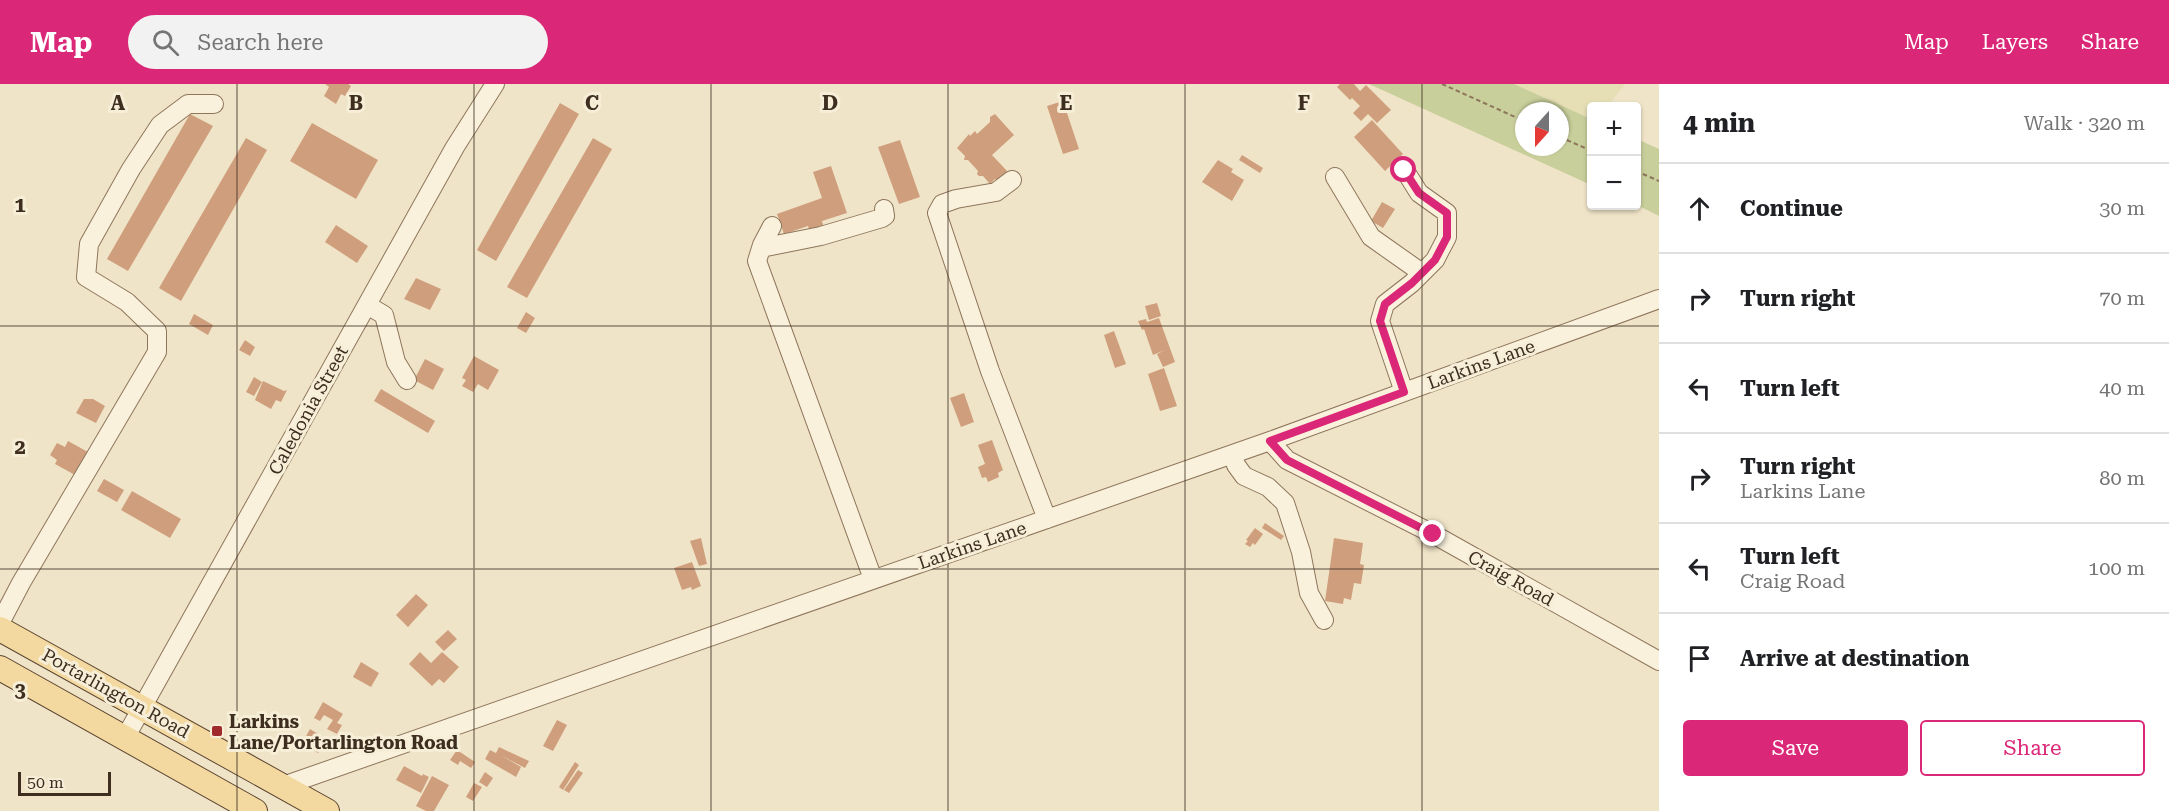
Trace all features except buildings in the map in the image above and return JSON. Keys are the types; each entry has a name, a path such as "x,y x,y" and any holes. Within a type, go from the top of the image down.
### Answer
{"main road":[{"name":"Portarlington Road","path":"0,628 327,811"},
{"name":"Portarlington Road","path":"0,668 255,811"}],"street":[{"name":"Caledonia Street","path":"124,738 455,147 495,84"},
{"path":"0,623 21,583 157,352 157,331 127,302 86,277 89,244 131,169 160,125 188,104 214,104"},
{"path":"1404,170 1419,193 1447,213 1447,237 1435,260 1385,304 1380,321 1404,392"},
{"path":"1335,177 1371,237 1422,273"},
{"path":"1011,180 996,192 956,199 942,204 937,213 990,371 1047,519"},
{"path":"761,248 821,237 882,218 885,216 884,209"},
{"path":"772,226 757,261 873,579"},
{"name":"Larkins Lane","path":"283,786 1270,441 1659,299"},
{"path":"367,305 384,315 396,362 407,380"},
{"name":"Craig Road","path":"1270,441 1287,460 1433,534 1659,661"},
{"path":"1233,454 1236,465 1244,476 1268,487 1285,503 1309,592 1324,620"}],"path":[{"path":"1442,84 1515,117"},
{"path":"1569,141 1587,149"},
{"path":"1641,173 1659,181"}],"shaded area":[{"path":"1514,84 1625,84 1611,102 1587,102 1587,117 1569,109 1569,102 1554,102"}],"green space":[{"path":"1369,84 1514,84 1554,102 1515,102 1515,150"},
{"path":"1569,109 1587,117 1587,183 1527,156 1569,156"},
{"path":"1641,141 1659,149 1659,216 1641,207"}],"place":[{"name":"Larkins Lane/Portarlington Road","path":"217,731"}],"route":[{"path":"1404,170 1419,193 1447,213 1447,237 1435,260 1412,283 1385,304 1380,321 1404,392 1270,441 1287,460 1433,534"}]}
